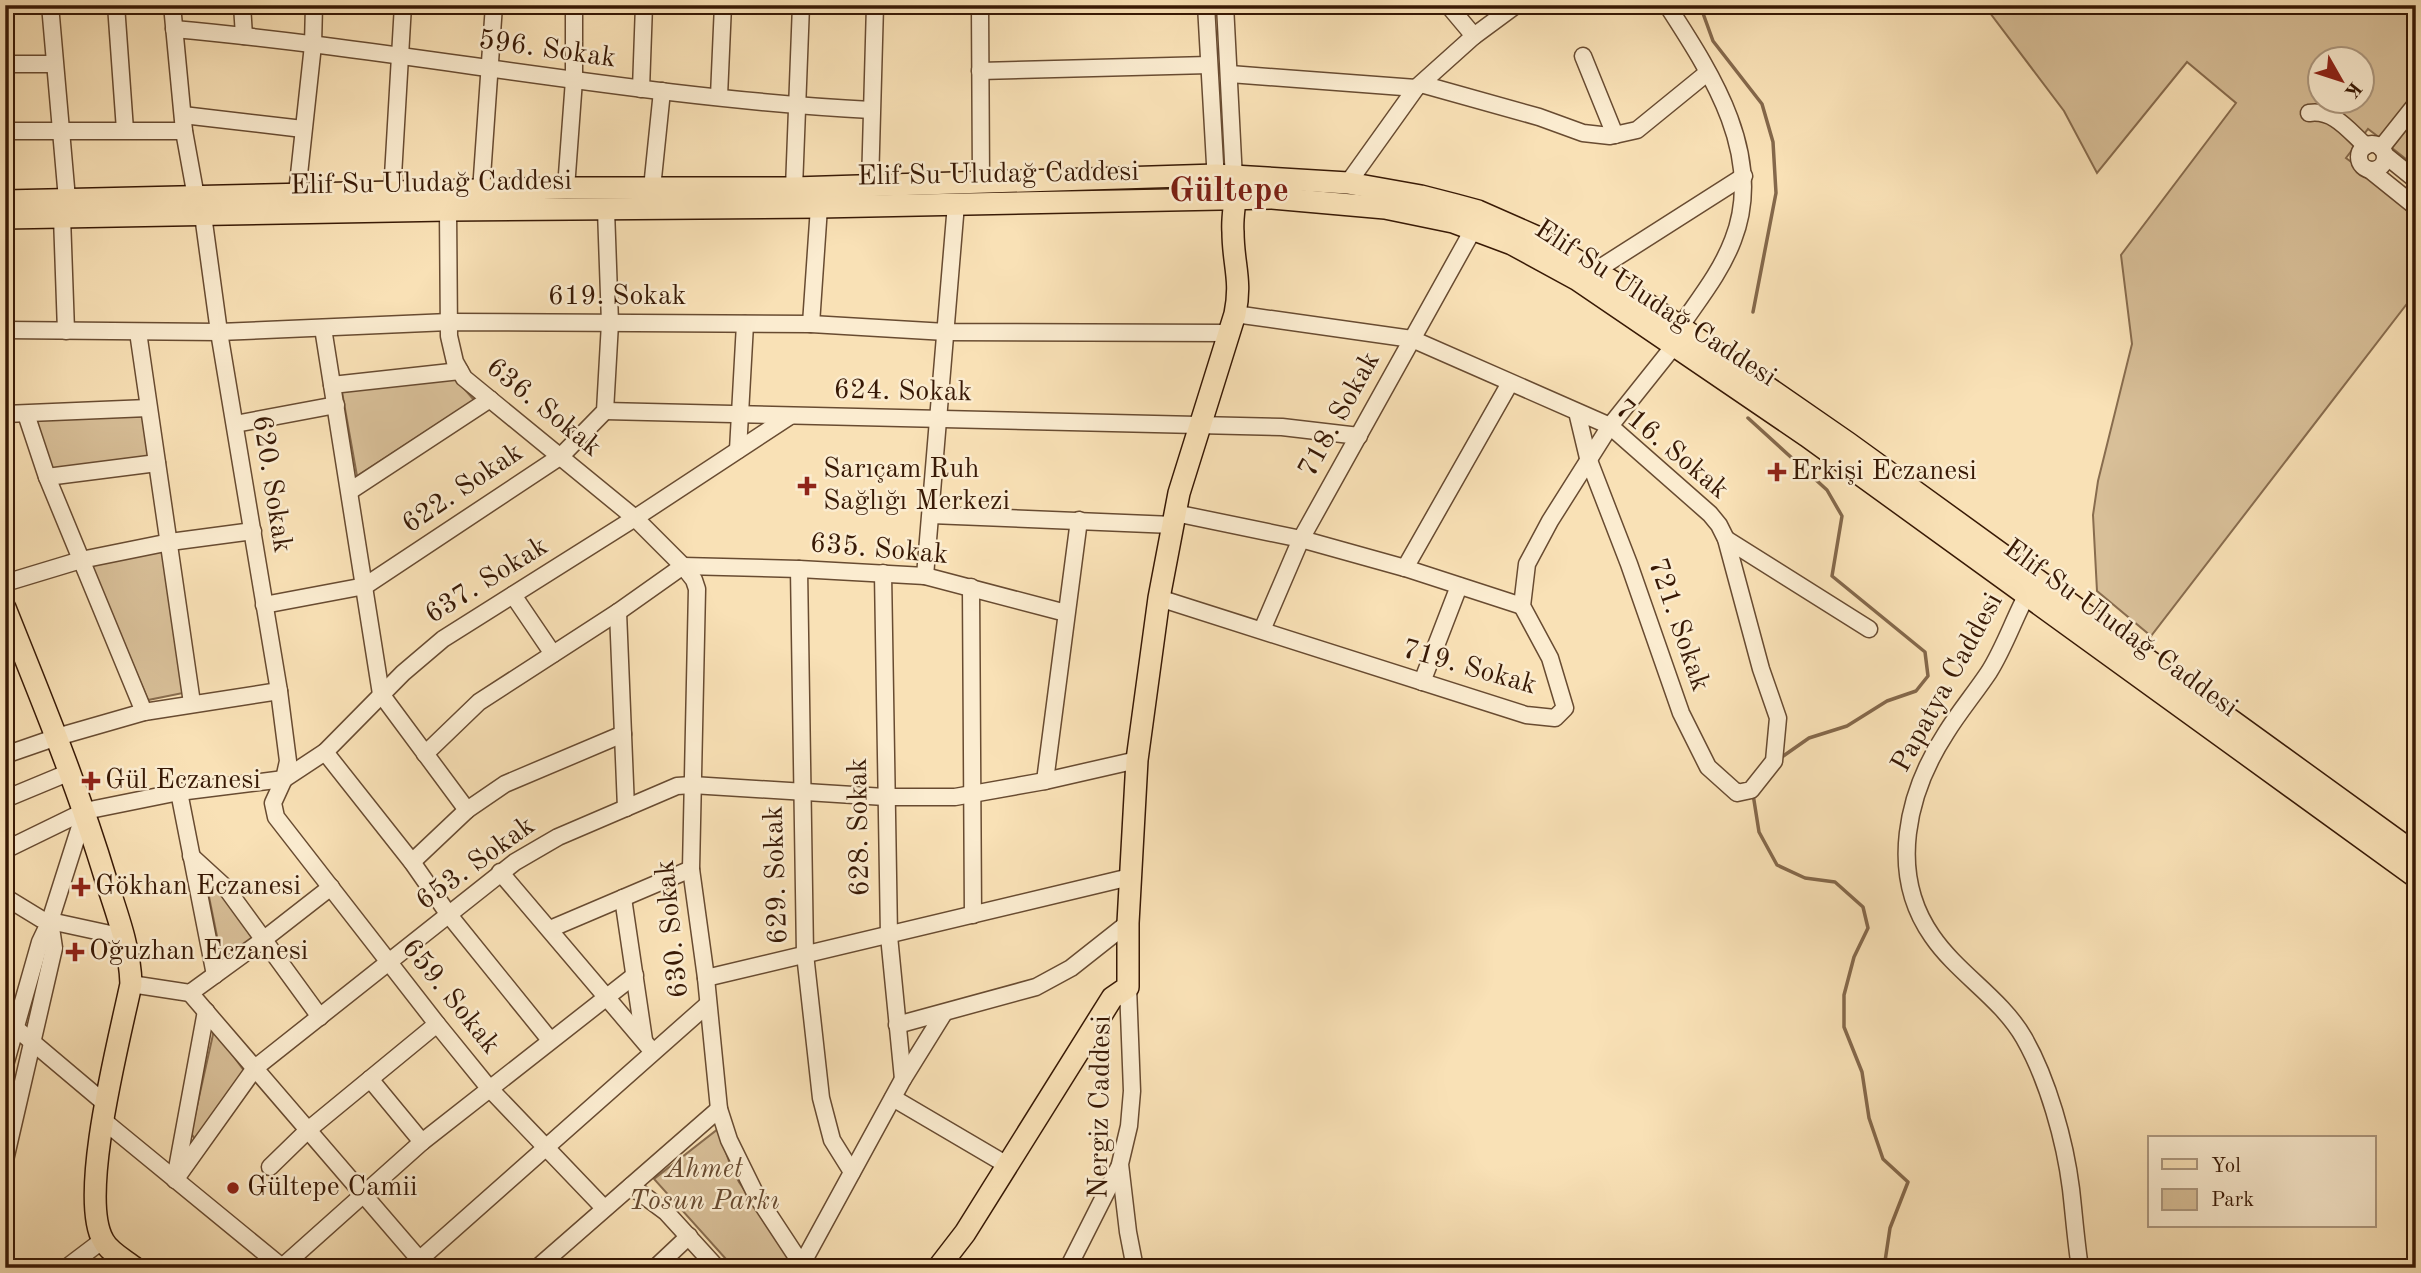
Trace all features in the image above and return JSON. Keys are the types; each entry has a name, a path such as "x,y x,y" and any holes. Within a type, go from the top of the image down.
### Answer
{"main road":[{"name":"Elif Su Uludağ Caddesi","path":"200,206 296,193 566,188 794,188 1225,176 1348,183 1421,195 1478,211 1537,237 1595,271 1677,337"},
{"name":"Elif Su Uludağ Caddesi","path":"5,201 64,208 200,206 606,210 1272,198 1385,208 1474,228 1556,267 1677,337 1859,451 2031,587 2416,877"},
{"path":"938,1268 965,1233 1112,998 1128,987 1128,923 1137,760 1159,598 1174,519 1199,426 1232,324 1239,286 1226,199"},
{"name":"Elif Su Uludağ Caddesi","path":"5,218 64,208"},
{"name":"Elif Su Uludağ Caddesi","path":"2031,587 2416,854"},
{"path":"5,608 85,811 124,937 131,971 131,984 96,1170 95,1202 96,1221 103,1240 110,1249 135,1268"}],"street":[{"path":"50,5 61,131 66,331"},
{"path":"116,5 125,130"},
{"name":"620. Sokak","path":"172,5 184,123 279,691 288,761 284,779"},
{"path":"242,5 244,36"},
{"path":"296,193 313,46 314,5"},
{"path":"392,193 403,5"},
{"path":"481,191 494,5"},
{"path":"566,188 574,80 574,5"},
{"path":"641,89 644,5"},
{"path":"719,96 723,5"},
{"path":"794,188 800,5"},
{"path":"870,185 875,5"},
{"path":"980,5 981,182"},
{"path":"1206,5 1209,65 1225,176"},
{"path":"1225,5 1230,75 1226,199"},
{"path":"1448,5 1474,36"},
{"path":"1348,183 1418,86 1474,36 1517,5"},
{"path":"931,515 1079,520 1174,519 1301,540 1405,568 1522,606 1527,564 1550,521 1588,458 1677,337 1720,269 1734,238 1741,209 1744,176 1740,146 1728,114 1707,73 1667,5"},
{"name":"596. Sokak","path":"174,29 401,56 641,89 798,106 871,110"},
{"path":"1583,56 1615,135"},
{"path":"5,64 54,64"},
{"path":"980,71 1209,65"},
{"path":"1230,75 1418,86 1539,117 1583,133 1615,135 1637,130 1707,73"},
{"path":"652,188 662,91"},
{"path":"2378,150 2416,104"},
{"path":"2338,116 2416,180"},
{"path":"5,131 125,130 184,123 303,129"},
{"path":"2378,150 2381,166 2370,170 2416,207"},
{"path":"1595,271 1744,176"},
{"path":"925,576 956,204"},
{"path":"811,324 819,207"},
{"name":"636. Sokak","path":"448,210 450,345 460,371 469,383 635,518 683,566"},
{"path":"605,411 610,323 606,210"},
{"name":"718. Sokak","path":"1262,631 1301,540 1474,228"},
{"name":"619. Sokak","path":"5,330 219,332 449,322 811,324 946,332 1232,324"},
{"path":"738,450 745,324"},
{"name":"716. Sokak","path":"1232,324 1412,339 1610,426 1710,513 1726,539 1761,669 1778,718 1774,761"},
{"path":"323,328 381,694 467,810"},
{"path":"138,332 192,703"},
{"path":"332,385 460,371"},
{"path":"1405,568 1510,383"},
{"path":"350,491 490,399"},
{"path":"235,424 336,405"},
{"path":"5,414 148,408"},
{"name":"624. Sokak","path":"605,411 1282,427 1359,436"},
{"name":"622. Sokak","path":"264,606 365,586 561,456 605,411"},
{"name":"721. Sokak","path":"1577,412 1588,458 1629,564 1681,713 1708,767 1737,793 1751,790 1774,761"},
{"path":"26,414 47,477 144,712"},
{"name":"637. Sokak","path":"284,779 325,752 419,657 443,639 790,416"},
{"path":"47,477 157,463"},
{"path":"1045,780 1079,520"},
{"path":"5,583 81,561 170,542 253,531"},
{"path":"1726,539 1869,629"},
{"path":"425,754 479,702 618,612 683,566"},
{"name":"635. Sokak","path":"683,566 925,576 1066,613"},
{"name":"630. Sokak","path":"683,566 694,580 697,589 691,869 706,978 719,1110 729,1140 756,1195 803,1266"},
{"name":"629. Sokak","path":"799,569 805,954 821,1098 832,1140 852,1172"},
{"name":"628. Sokak","path":"883,573 888,936 903,1080"},
{"path":"1422,682 1459,586"},
{"path":"971,587 974,915"},
{"name":"Papatya Caddesi","path":"2031,587 1998,657 1944,735 1913,801 1908,825 1908,871 1911,892 1932,937 2013,1021 2035,1059 2062,1146 2070,1185 2080,1268"},
{"path":"513,595 553,654"},
{"name":"719. Sokak","path":"1159,598 1526,715 1555,718 1565,708 1543,643 1522,606"},
{"path":"618,612 626,808"},
{"path":"5,755 144,712 279,691"},
{"path":"412,862 467,810 514,779 623,734"},
{"path":"325,752 412,862 449,915 550,1040"},
{"name":"653. Sokak","path":"175,1180 255,1068 500,872 547,843 660,792 691,785 885,797 972,795 1137,760"},
{"path":"5,799 71,772"},
{"path":"5,850 85,811 179,792 284,779"},
{"name":"659. Sokak","path":"284,779 273,803 276,817 388,963 489,1088 604,1208"},
{"path":"179,792 215,975"},
{"path":"5,1065 9,1032 40,942 50,921 85,811"},
{"path":"191,856 226,888 320,1017"},
{"path":"550,929 691,869"},
{"path":"500,872 649,1047"},
{"path":"706,978 1130,877"},
{"path":"190,993 331,887"},
{"path":"5,897 29,913 50,921 124,937"},
{"path":"623,898 649,1047"},
{"path":"5,1160 54,948 50,921"},
{"path":"897,1025 1036,987 1071,968 1128,923"},
{"path":"9,1032 32,1042 175,1180 282,1267 422,1142 635,975"},
{"path":"131,984 190,993 364,1195 419,1265 546,1148 649,1047 708,1004"},
{"name":"Nergiz Caddesi","path":"1128,987 1132,1091 1129,1126 1120,1164 1135,1268"},
{"path":"175,1180 206,1011"},
{"path":"803,1266 903,1080 944,1013"},
{"path":"271,1167 308,1130 436,1024"},
{"path":"370,1079 422,1142"},
{"path":"893,1098 1007,1165"},
{"path":"537,1268 719,1110"},
{"path":"1068,1268 1120,1164"},
{"path":"631,1186 654,1201 717,1268"},
{"path":"951,1268 965,1233"},
{"path":"655,1268 689,1236"},
{"path":"74,1265 103,1240"}],"green space":[{"path":"1984,5 2416,5 2416,96 2380,138 2368,129 2346,158 2416,210 2416,292 2151,636 2097,591 2093,515 2098,481 2132,344 2121,255 2236,103 2187,62 2097,173 2064,111"},
{"path":"2416,117 2416,167 2392,148"},
{"path":"454,377 474,400 357,476 342,392"},
{"path":"143,416 150,458 51,471 35,419"},
{"path":"168,549 183,693 148,700 91,566"},
{"path":"205,877 221,893 253,939 222,961"},
{"path":"214,1030 245,1072 196,1141 191,1133"},
{"name":"Ahmet Tosun Parkı","path":"718,1129 739,1182 797,1268 734,1268 654,1179"}],"waterway":[{"path":"1700,5 1713,41 1762,104 1773,142 1776,193 1753,312"},
{"path":"1748,418 1827,490 1842,516 1832,576 1925,652 1928,676 1916,691 1887,701 1847,726 1809,738 1779,759"},
{"path":"1753,794 1759,832 1777,865 1805,878 1835,882 1863,907 1868,928 1854,957 1844,995 1844,1027 1862,1072 1869,1118 1883,1159 1908,1182 1890,1228 1884,1268"}],"place":[{"name":"Erkişi Eczanesi","path":"1777,472"},
{"name":"Sarıçam Ruh Sağlığı Merkezi","path":"807,486"},
{"name":"Gül Eczanesi","path":"91,781"},
{"name":"Gökhan Eczanesi","path":"81,887"},
{"name":"Oğuzhan Eczanesi","path":"75,952"},
{"name":"Gültepe Camii","path":"233,1188"}],"district":[{"name":"Gültepe","path":"1229,191"}]}
